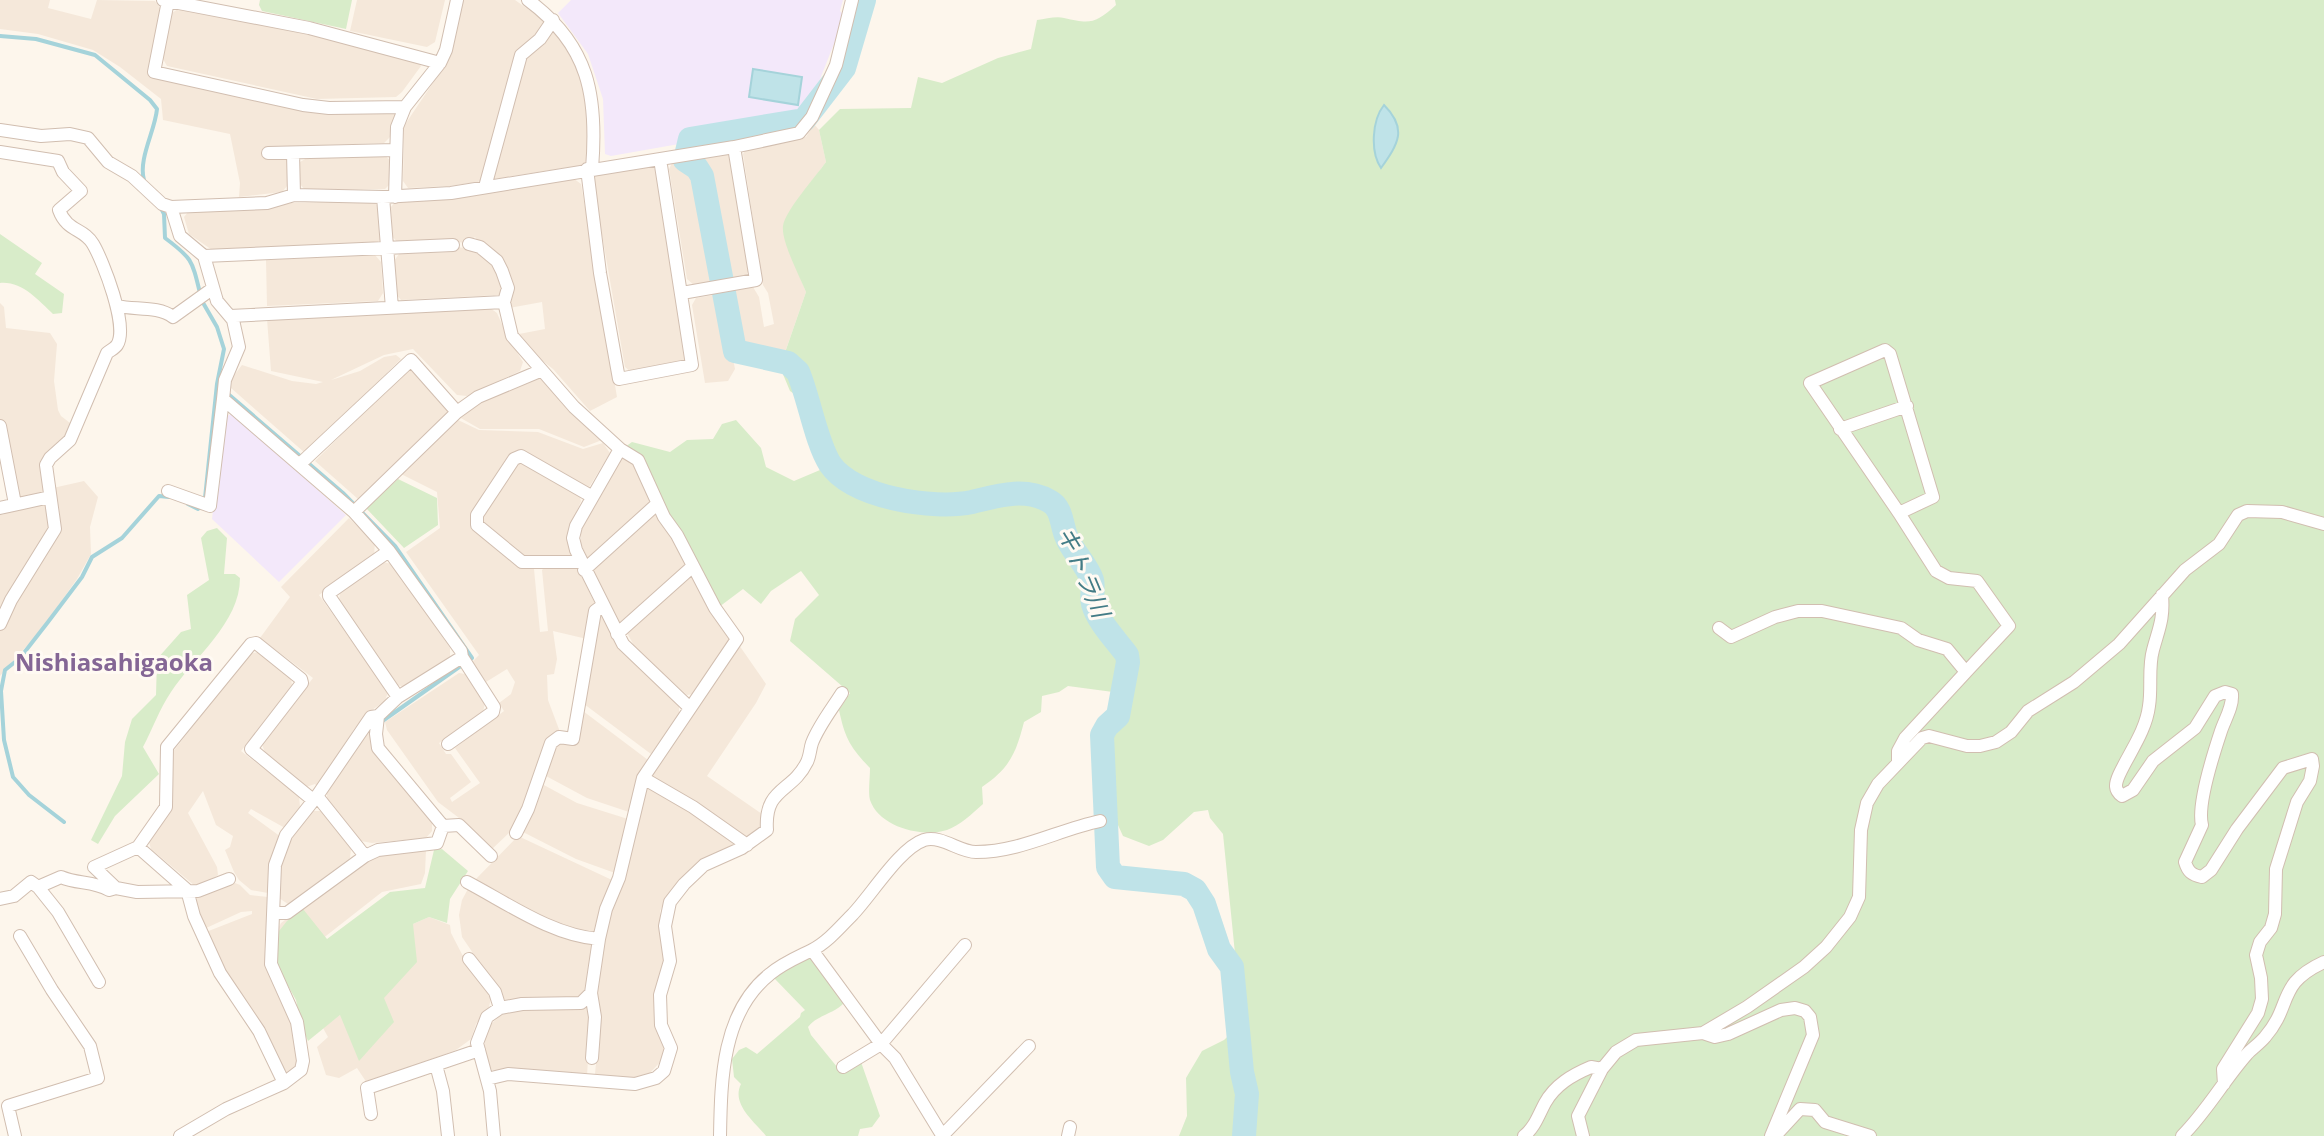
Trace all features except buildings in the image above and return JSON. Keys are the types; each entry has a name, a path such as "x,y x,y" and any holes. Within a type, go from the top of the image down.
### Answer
{"street":[{"path":"405,107 329,108 303,105 154,72 166,0 381,45 440,63"},
{"path":"249,16 252,0"},
{"path":"392,308 386,249 397,127 405,107 440,63 446,50 457,0"},
{"path":"528,0 553,20 567,37 590,84 594,114 590,169 600,273 619,379 692,365 660,159"},
{"path":"0,130 88,138 108,162 132,176 162,204 171,207 267,203 294,195 389,197 451,193 734,147 799,133 812,117 836,65 852,0"},
{"path":"485,187 521,55 540,39 553,20"},
{"path":"682,293 756,280 734,147"},
{"path":"268,153 395,150"},
{"path":"0,152 58,161 63,172 81,191 59,210 63,222 91,241 117,306 120,335 117,345 107,353 70,440 46,465 55,529 11,600 0,624"},
{"path":"293,153 294,195"},
{"path":"168,491 210,506 225,380 239,347 233,320 217,301 212,289 204,256 180,236 171,207"},
{"path":"469,244 480,247 497,261 508,288 504,302 512,336 540,371 620,449 638,460 644,468 657,504 715,608 737,639 643,778 619,878 606,909 599,939 591,993 595,1017 592,1058"},
{"path":"204,256 453,245"},
{"path":"117,306 142,311 156,308 173,317 212,289"},
{"path":"230,316 504,302"},
{"path":"1898,763 1898,751 1905,738 2009,626 1977,581 1949,578 1936,571 1810,383 1885,350 1890,354 1907,406 1933,497 1899,513"},
{"path":"300,464 411,360 457,412"},
{"path":"354,512 457,412 478,397 540,371"},
{"path":"223,399 354,512 389,551 461,651 494,707 493,712 448,744"},
{"path":"1840,429 1907,406"},
{"path":"0,426 15,504"},
{"path":"620,449 591,496 573,538 582,566 623,644 690,708"},
{"path":"591,496 521,456 514,459 477,515 477,525 522,562 582,566 657,504"},
{"path":"0,508 50,497"},
{"path":"1703,1033 1804,967 1826,947 1850,917 1859,897 1861,830 1867,803 1878,784 1922,738 1929,736 1967,746 1996,742 2011,732 2028,711 2100,662 2185,570 2219,544 2238,515 2247,511 2282,512 2324,524"},
{"path":"389,551 329,596 398,697"},
{"path":"617,634 692,567"},
{"path":"2162,595 2164,613 2152,652 2149,710 2136,744 2119,774 2115,787 2118,794 2122,796 2133,790 2153,761 2195,728 2215,696 2225,692 2232,694 2233,702 2201,802 2202,825 2185,862 2188,871 2202,877 2211,870 2237,829 2283,768 2312,759 2313,766 2310,781 2297,802 2276,869 2275,914 2271,928 2260,942 2256,955 2262,999 2258,1013 2223,1069 2224,1084"},
{"path":"516,833 528,809 551,743 559,737 573,739 595,611 602,606"},
{"path":"1719,628 1731,637 1775,617 1798,611 1822,611 1901,628 1918,640 1947,649 1966,672"},
{"path":"116,888 94,867 138,847 166,807 167,747 251,644 256,643 302,683 251,749 315,798 365,856"},
{"path":"180,1136 297,1074 303,1061 297,1022 271,964 275,865 282,845 286,835 371,717 378,716 398,697 462,657"},
{"path":"487,1079 508,1074 635,1084 656,1078 664,1071 671,1048 661,1025 660,995 670,961 665,926 670,902 704,865 747,845 767,830 766,812 773,799 798,775 807,761 813,741 842,693"},
{"path":"378,716 378,748 443,826"},
{"path":"643,778 693,807 747,845"},
{"path":"720,1136 723,1070 732,1029 741,1006 770,974 812,950 856,911 912,846 934,838 974,852 1036,843 1100,821"},
{"path":"443,826 459,825 491,856"},
{"path":"274,913 287,913 365,856 378,850 437,843 443,826"},
{"path":"138,847 187,890 194,916 220,973 259,1031 284,1083"},
{"path":"38,887 61,877 71,882 91,882 109,890 198,891 229,879"},
{"path":"0,899 14,896 31,882 38,887 58,912 99,982"},
{"path":"467,882 539,920 585,938 599,939"},
{"path":"15,1136 8,1106 98,1078 90,1046 20,936"},
{"path":"843,1067 881,1044 965,945"},
{"path":"812,950 881,1044 895,1058 942,1136 1029,1046"},
{"path":"469,959 495,992 500,1008"},
{"path":"2182,1136 2205,1112 2248,1053 2276,1022 2287,993 2300,975 2324,962"},
{"path":"494,1136 487,1079 477,1043 487,1017 500,1008 522,1004 581,1003 591,993"},
{"path":"1583,1136 1578,1116 1602,1069 1616,1052 1636,1040 1703,1033 1715,1037 1728,1034 1781,1010 1795,1008 1805,1011 1810,1017 1813,1035 1773,1136"},
{"path":"371,1114 367,1088 479,1050"},
{"path":"436,1065 443,1091 448,1136"},
{"path":"1524,1136 1532,1130 1546,1100 1558,1086 1591,1067 1602,1069"},
{"path":"0,1104 6,1136"},
{"path":"1773,1136 1800,1109 1815,1110 1825,1122 1870,1136"}],"shaded area":[{"path":"0,0 50,0 48,8 91,19 97,0 155,1 160,8 148,75 316,111 394,110 396,114 390,137 384,143 264,147 267,155 287,156 288,185 282,192 239,197 240,183 230,134 163,120 161,99 93,50 38,34 0,29"},
{"path":"357,0 445,0 435,42 427,47 350,31"},
{"path":"463,0 515,0 543,20 543,24 537,34 518,50 484,178 478,182 449,186 408,188 403,181 404,126 445,65"},
{"path":"571,0 843,0 840,11 845,16 803,122 611,156 605,154 603,99 588,54 558,13"},
{"path":"181,7 416,58 421,66 396,97 317,99 167,66 163,59 172,13"},
{"path":"551,30 578,70 589,111 589,156 583,165 494,179 492,174 525,58"},
{"path":"814,124 819,130 826,162 794,205 787,245 806,292 783,358 737,349 726,292 753,287 759,297 764,327 774,324 768,293 763,285 743,154 747,148 806,137"},
{"path":"724,152 731,157 750,269 745,277 723,281 705,177 699,167 687,160"},
{"path":"384,155 391,161 390,184 385,189 305,190 300,184 300,162 307,158"},
{"path":"679,160 696,170 701,178 718,281 695,286 687,279 669,169 673,161"},
{"path":"649,164 657,171 687,356 681,364 631,372 625,367 593,183 596,173"},
{"path":"573,178 581,184 617,397 590,411 553,369 534,354 519,334 545,329 542,302 509,308 512,298 510,282 475,237 465,243 444,240 398,243 392,236 391,207 396,201"},
{"path":"374,201 380,210 380,240 374,245 215,252 189,234 184,217 189,211 267,208 291,203"},
{"path":"455,247 477,249 498,271 502,293 401,300 395,293 394,261 399,254 453,252"},
{"path":"375,255 381,262 383,293 378,301 267,306 266,260"},
{"path":"720,294 735,369 728,381 705,383 692,305 696,298"},
{"path":"0,303 4,307 6,328 50,333 57,344 54,381 58,410 74,426 67,437 46,454 46,494 17,499 4,426 0,419"},
{"path":"490,308 497,313 523,362 520,371 467,396 457,395 413,349 384,355 331,380 360,371 384,357 396,355 401,359 305,453 231,388 232,378 242,365 292,381 323,382 271,371 267,319"},
{"path":"407,370 418,371 447,404 448,412 358,499 315,461"},
{"path":"537,377 546,380 602,440 584,447 539,429 480,429 459,417 472,406"},
{"path":"232,414 346,515 279,582 212,519 223,417"},
{"path":"458,420 479,430 538,432 583,449 603,443 610,453 588,489 521,450 512,453 472,514 522,566 534,569 540,632 548,631 544,568 578,568 595,604 587,639 553,631 557,659 554,674 547,675 548,700 560,732 511,831 491,850 467,824 438,802 387,730 385,722 459,673 465,674 485,702 483,713 439,743 471,782 450,798 452,802 480,783 455,748 504,711 499,703 511,694 515,682 507,669 486,682 472,662 479,655 406,552 440,528 437,492 401,474"},
{"path":"623,454 636,461 652,503 588,560 581,544 581,528"},
{"path":"516,461 522,461 579,494 581,501 567,536 572,556 521,556 482,521 482,515"},
{"path":"84,481 98,497 90,527 91,554 41,630 0,676 0,630 53,536 53,488"},
{"path":"49,501 52,528 0,621 0,515 5,514 6,510"},
{"path":"656,511 674,535 687,566 620,624 592,571"},
{"path":"349,518 375,543 374,555 319,595 388,692 385,701 369,712 354,729 318,788 315,784 306,787 265,753 262,744 313,678 260,638 290,597 281,587"},
{"path":"382,562 392,564 450,648 450,658 406,687 396,685 339,601 340,593"},
{"path":"690,575 731,638 693,694 687,695 636,649 627,633"},
{"path":"601,613 623,652 679,705 679,713 651,754 584,704 596,621"},
{"path":"739,645 766,684 707,776 762,814 764,829 750,840 652,777 651,772"},
{"path":"259,652 291,677 292,686 241,751 299,796 300,807 285,828 251,809 248,813 281,837 268,874 268,893 251,890 239,880 225,850 230,847 233,836 216,825 203,791 188,813 217,867 218,875 201,886 195,886 151,849 148,839 172,809 172,753 249,654"},
{"path":"583,711 648,760 636,778 629,812 587,798 546,776 555,744 562,740 575,743"},
{"path":"373,723 371,732 432,821 432,831 426,838 372,843 361,841 327,798 327,787"},
{"path":"542,784 577,803 628,819 615,873 576,859 521,831"},
{"path":"644,784 649,784 737,844 712,854 691,868 660,911 665,957 654,1004 666,1050 662,1060 649,1074 639,1079 598,1078 595,1074 598,1042 595,996 605,930"},
{"path":"312,811 323,811 351,848 350,858 288,904 279,898 280,866 287,845"},
{"path":"518,836 612,880 595,933 584,935 538,915 475,880"},
{"path":"426,850 421,884 382,892 280,972 277,931 281,923 373,855"},
{"path":"230,881 240,885 250,895 268,897 299,1056 292,1073 288,1075 224,969 206,932 252,914 252,911 241,912 204,929 193,899"},
{"path":"469,887 592,943 591,966 584,992 577,997 561,1000 505,1000 462,937 459,915"},
{"path":"429,917 450,925 466,962 472,966 491,998 471,1039 456,1050 367,1083 357,1068 339,1078 326,1075 317,1047 328,1037 323,1028 375,988 413,924"},
{"path":"588,1004 587,1076 492,1070 487,1066 484,1035 500,1016 518,1008 571,1009"}],"green space":[{"path":"260,0 352,0 346,29 262,11"},
{"path":"1115,0 2324,0 2324,1136 1179,1136 1187,1116 1186,1078 1202,1051 1224,1040 1242,1023 1223,834 1210,818 1208,810 1194,812 1163,840 1149,846 1123,836 1112,812 1105,736 1127,706 1113,692 1068,686 1042,696 1041,712 1024,722 1010,759 982,787 983,804 947,830 914,831 892,823 882,817 870,800 870,768 849,742 844,728 839,710 850,693 790,641 795,619 819,595 801,571 771,591 761,604 743,589 719,607 667,518 647,464 625,447 632,442 670,452 687,440 713,439 722,424 736,420 761,448 766,467 794,481 820,470 803,400 790,391 780,367 806,292 788,250 783,226 795,203 826,162 819,130 840,109 911,108 918,77 942,83 998,58 1031,49 1037,20 1058,17 1092,21 1116,5"},
{"path":"0,234 42,263 35,274 64,294 62,313 53,314 22,288 0,283"},
{"path":"398,479 437,498 438,525 404,548 366,508"},
{"path":"217,528 227,538 224,574 235,574 240,578 232,610 214,639 171,692 143,747 159,774 115,816 98,844 91,840 122,776 125,742 132,719 156,695 157,659 181,632 191,629 187,595 209,580 201,538 207,531"},
{"path":"442,849 468,871 450,899 447,923 429,917 413,924 417,962 384,998 394,1022 359,1061 340,1015 308,1041 296,1000 275,963 279,931 303,909 327,939 390,892 425,888 434,850"},
{"path":"806,957 811,958 844,1003 812,1023 808,1027 811,1035 842,1073 861,1062 880,1116 872,1127 860,1129 858,1136 766,1136 741,1105 741,1084 734,1077 732,1059 746,1047 757,1054 800,1017 805,1010 774,978"}],"water":[{"path":"753,69 802,77 798,105 749,97"},
{"path":"1384,105 1396,122 1398,136 1381,168 1375,154 1374,136"}],"waterway":[{"name":"キトラ川","path":"864,0 844,68 804,120 690,139 685,160 702,176 735,351 788,363 798,372 825,455 841,476 857,485 895,499 937,504 1030,494 1049,501 1057,508 1067,538 1092,580 1095,611 1127,655 1128,662 1118,716 1102,735 1108,867 1115,877 1184,884 1195,890 1204,904 1219,949 1232,967 1247,1094 1244,1136"},
{"path":"0,36 36,39 95,55 150,100 157,109 143,163 144,180"},
{"path":"161,208 165,238 190,261 200,293"},
{"path":"188,504 198,509 205,498 217,384 224,349 217,327 202,301"},
{"path":"227,393 343,493 395,546 472,658 381,722"},
{"path":"64,822 29,795 13,777 4,740 1,691 5,670 20,658 48,622 82,577 92,557 122,538 159,496 169,497"}],"district":[{"name":"Nishiasahigaoka","path":"114,663"}]}
